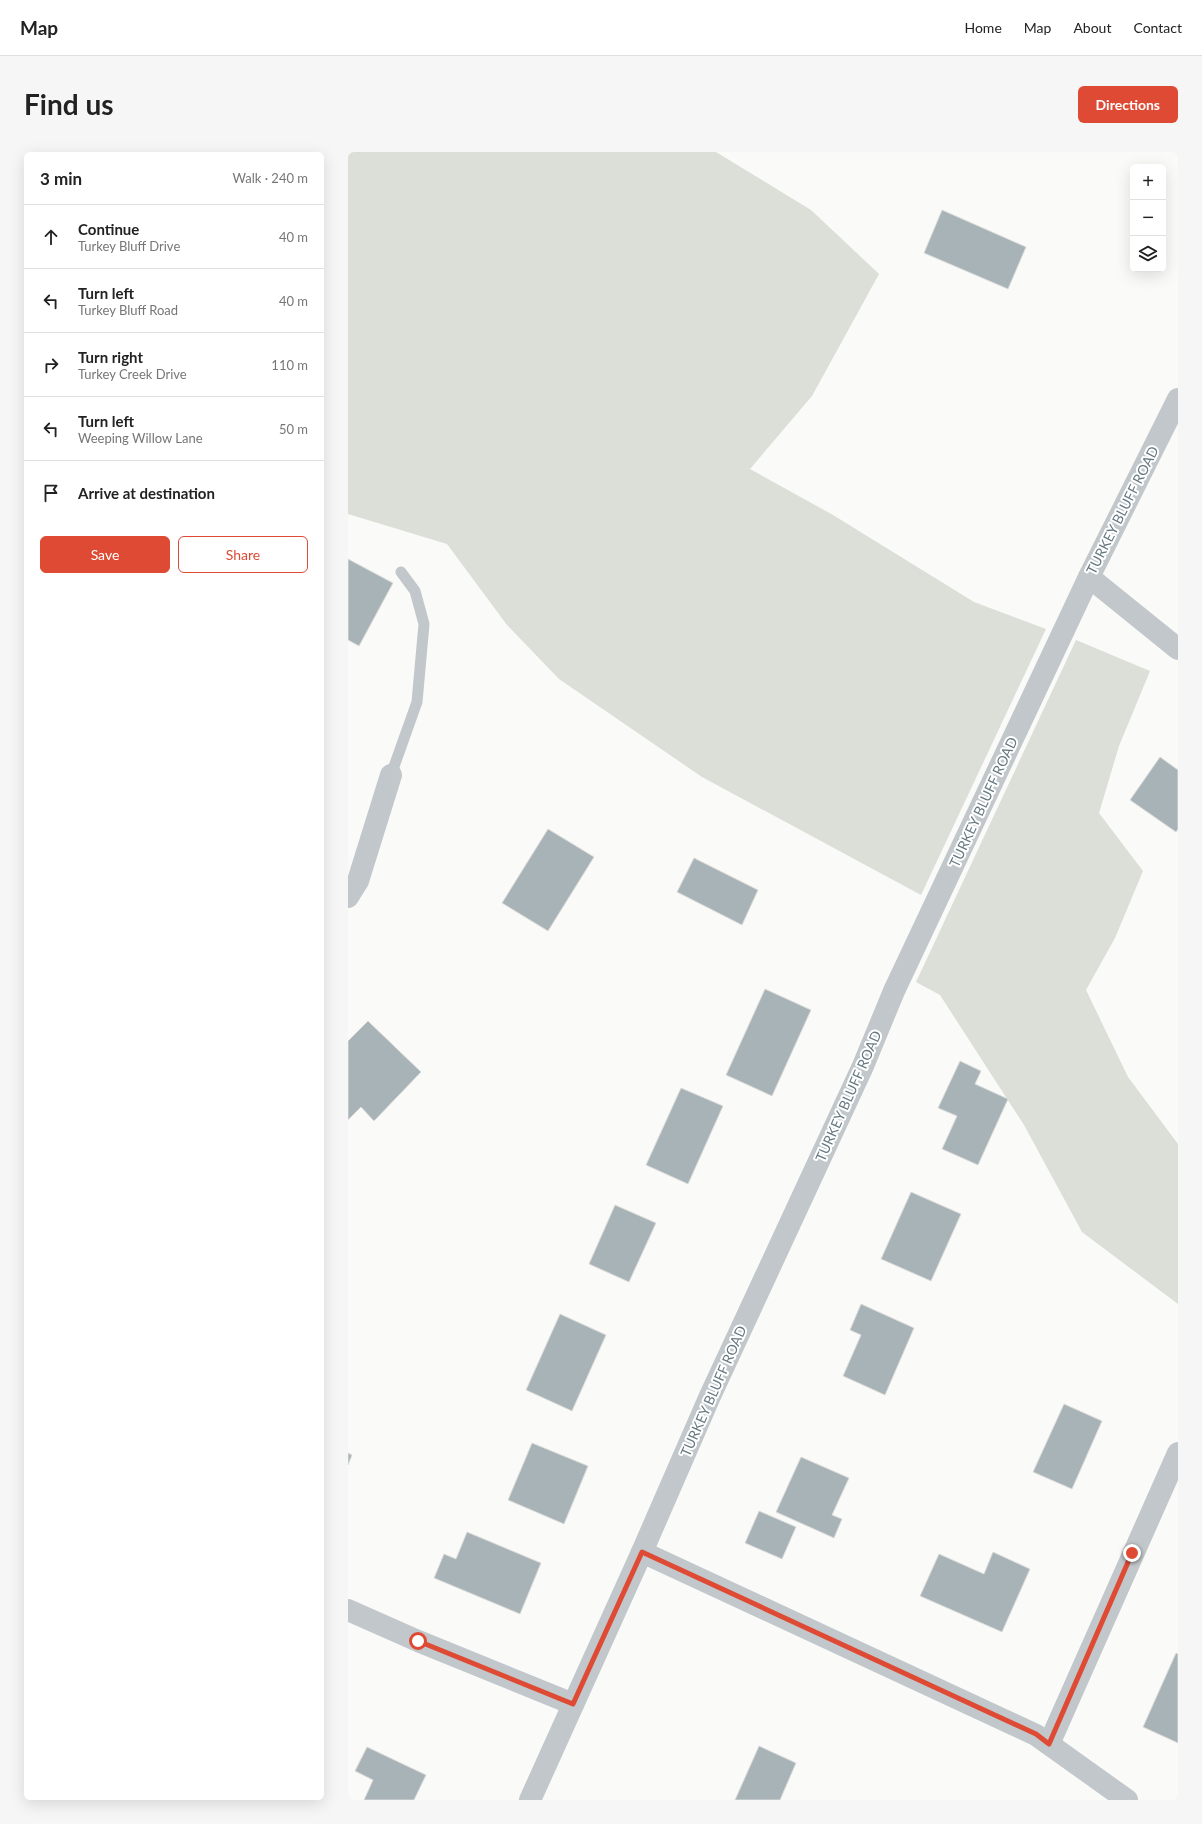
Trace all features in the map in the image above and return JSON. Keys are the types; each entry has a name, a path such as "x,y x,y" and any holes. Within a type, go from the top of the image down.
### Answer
{"street":[{"name":"TURKEY BLUFF ROAD","path":"530,1800 642,1552 710,1396 863,1066 894,990 1088,577 1178,398"},
{"path":"1088,577 1178,649"},
{"path":"348,897 358,881 391,775"},
{"path":"1049,1744 1178,1453"},
{"path":"642,1552 1036,1734 1127,1800"},
{"path":"348,1610 418,1641 573,1704"}],"lane":[{"path":"391,775 417,702 424,624 415,591 401,572"}],"shaded area":[{"path":"348,152 716,152 811,210 879,274 812,396 750,469 833,515 974,602 1046,629 921,895 702,777 559,679 507,625 447,544 348,514"},
{"path":"1076,640 1150,671 1119,746 1099,813 1143,871 1115,938 1086,990 1128,1077 1178,1144 1178,1304 1082,1232 1024,1125 940,995 916,982"}],"building":[{"path":"942,210 1026,247 1008,289 924,253"},
{"path":"348,559 393,583 359,646 348,640"},
{"path":"1160,757 1178,770 1178,829 1176,832 1130,800"},
{"path":"548,829 594,857 548,931 502,903"},
{"path":"694,858 758,890 742,925 677,892"},
{"path":"765,989 811,1010 772,1096 726,1075"},
{"path":"368,1021 421,1072 374,1121 361,1107 348,1120 348,1041"},
{"path":"960,1061 981,1071 975,1084 1008,1099 978,1165 942,1149 957,1116 938,1108"},
{"path":"681,1088 723,1106 688,1184 646,1165"},
{"path":"911,1192 961,1214 931,1281 881,1259"},
{"path":"615,1205 656,1223 629,1282 589,1264"},
{"path":"861,1304 914,1328 885,1395 843,1376 861,1335 850,1330"},
{"path":"560,1314 606,1335 572,1411 526,1390"},
{"path":"1064,1404 1102,1421 1072,1489 1033,1472"},
{"path":"532,1443 588,1466 564,1524 508,1500"},
{"path":"348,1453 352,1455 348,1465"},
{"path":"801,1457 849,1478 832,1515 842,1519 834,1538 776,1512"},
{"path":"759,1511 796,1527 782,1559 745,1543"},
{"path":"467,1532 541,1563 520,1614 434,1578 444,1554 456,1559"},
{"path":"993,1552 1030,1569 1002,1632 920,1596 939,1554 984,1574"},
{"path":"1176,1653 1178,1654 1178,1743 1143,1727"},
{"path":"759,1746 796,1763 780,1800 735,1800"},
{"path":"367,1747 426,1775 414,1800 364,1800 373,1780 355,1771"}],"route":[{"path":"418,1641 573,1704 642,1552 1036,1734 1049,1744 1132,1553"}]}
